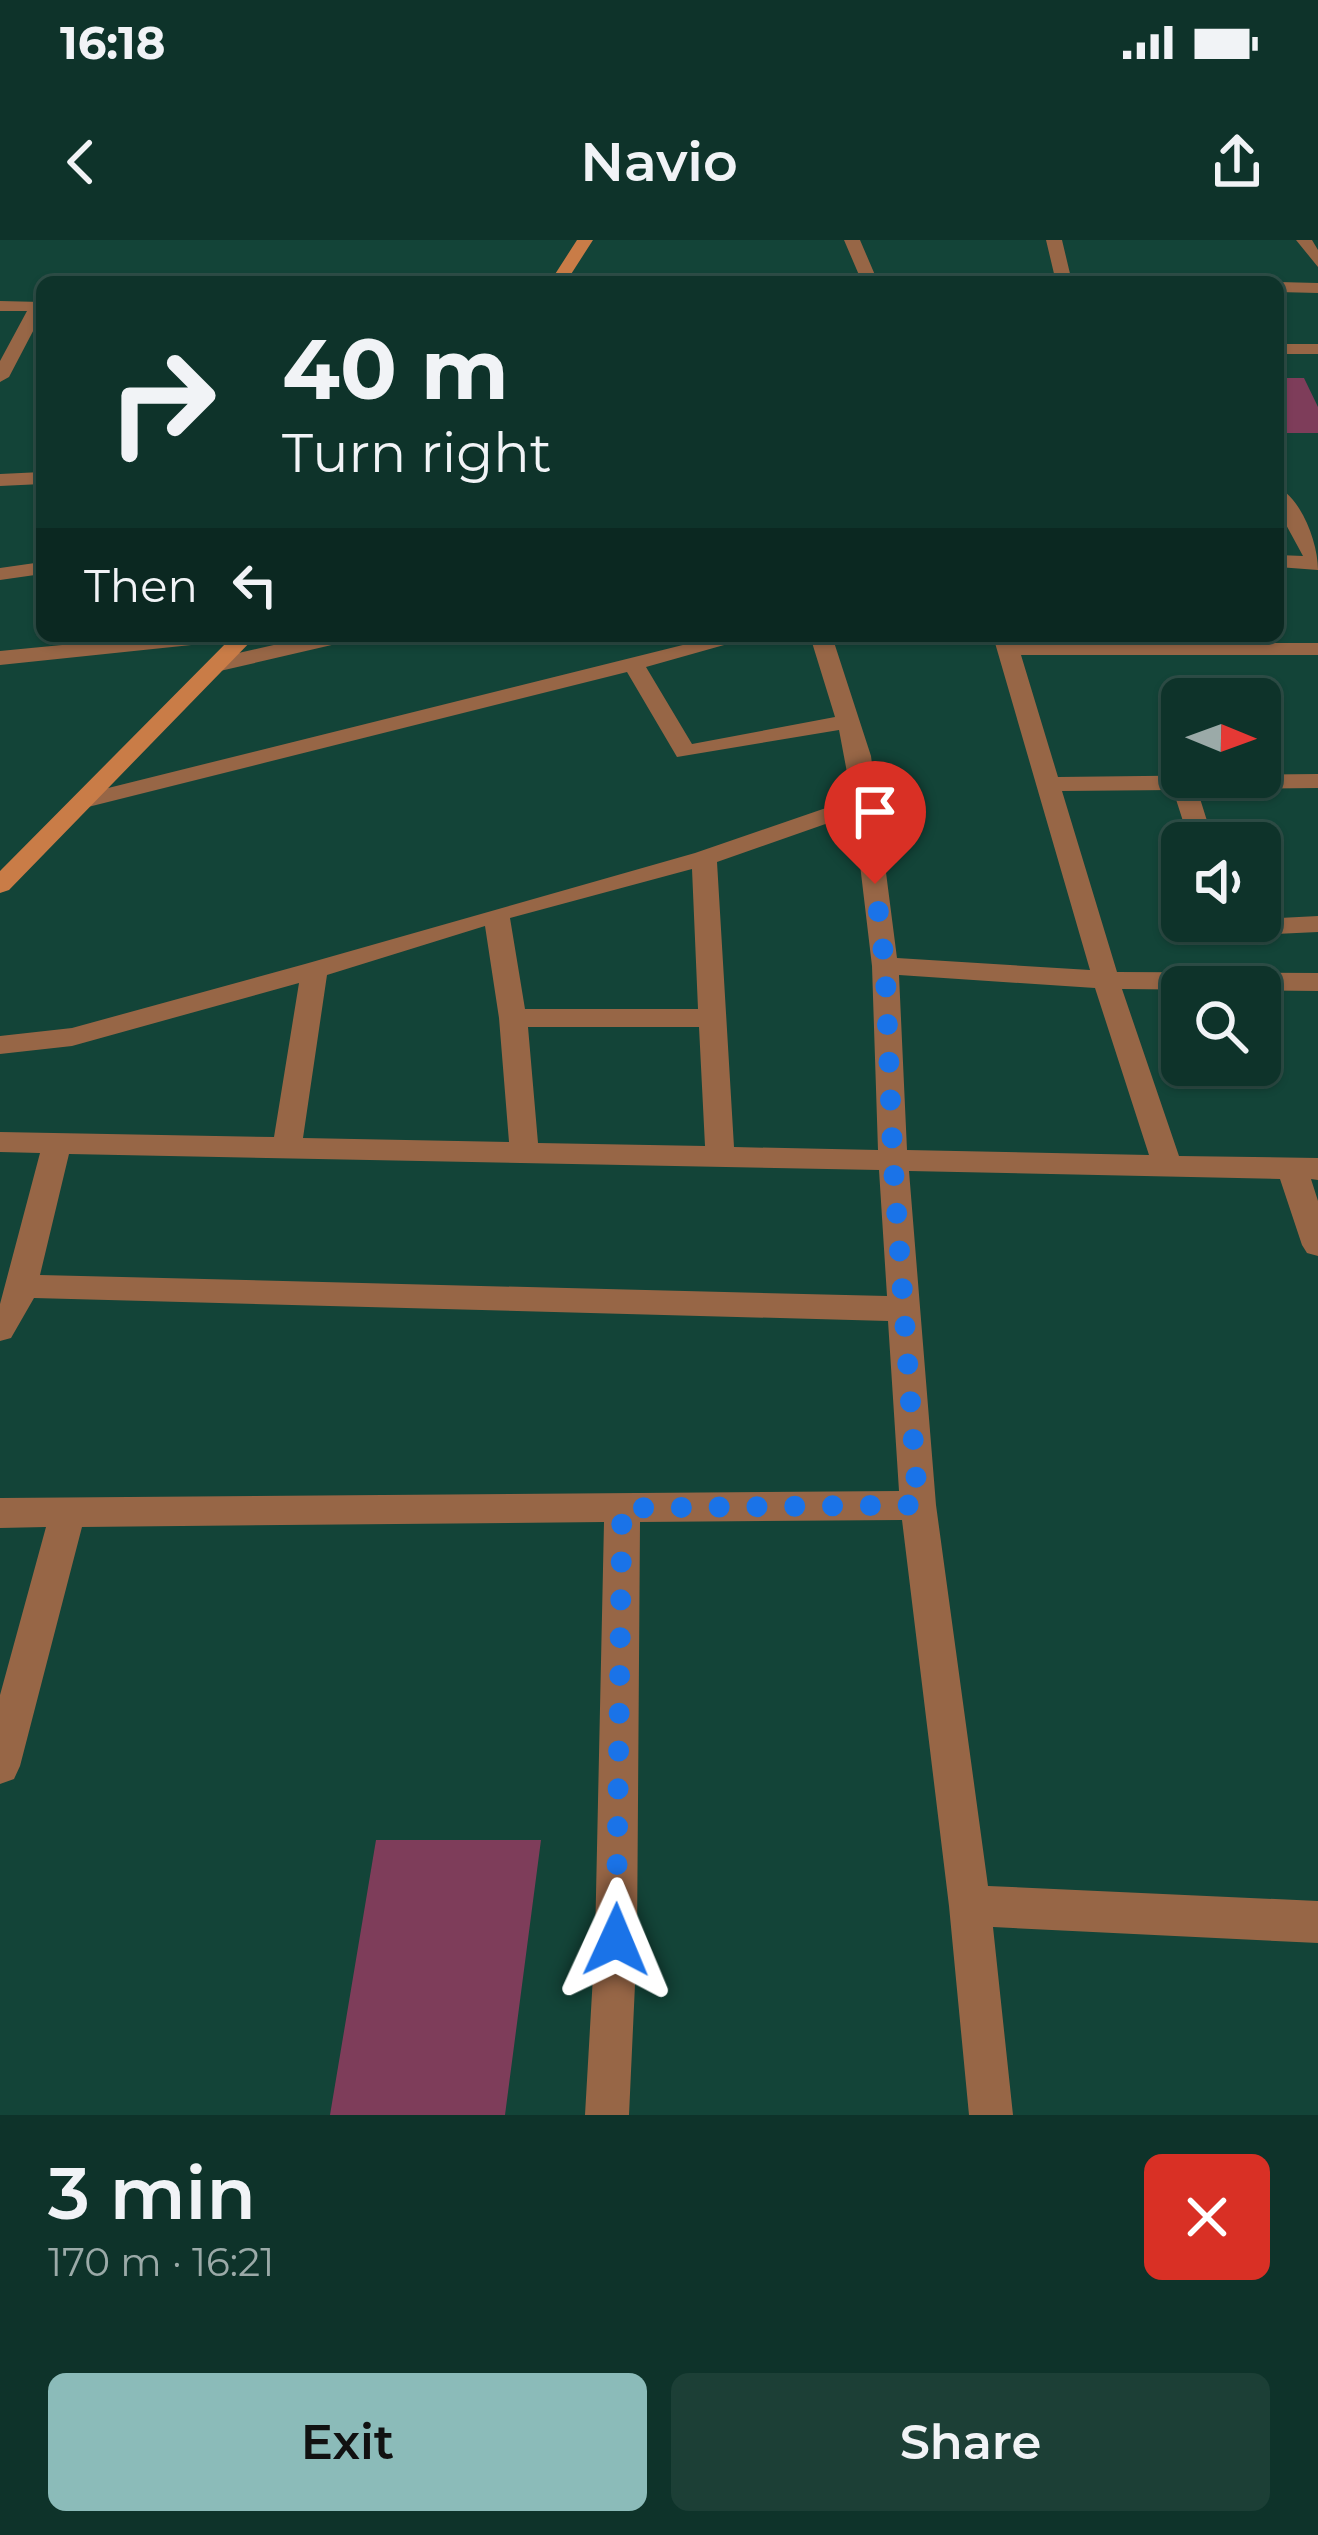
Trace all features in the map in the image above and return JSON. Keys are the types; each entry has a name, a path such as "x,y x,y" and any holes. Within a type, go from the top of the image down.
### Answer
{"main road":[{"path":"562,276 585,240"},
{"path":"0,885 240,642"}],"street":[{"path":"853,240 867,276"},
{"path":"1054,240 1063,276"},
{"path":"1304,240 1318,262"},
{"path":"1284,287 1318,287"},
{"path":"0,306 36,306"},
{"path":"0,377 36,310"},
{"path":"1284,349 1318,349"},
{"path":"0,480 36,478"},
{"path":"1284,504 1317,563"},
{"path":"1284,561 1317,563"},
{"path":"0,574 36,569"},
{"path":"0,658 160,642"},
{"path":"220,664 315,642"},
{"path":"638,642 685,752 851,721"},
{"path":"84,801 721,642"},
{"path":"822,642 851,721 866,802 885,966 893,1162 918,1505 970,1906 991,2115"},
{"path":"1168,1167 1106,980 1006,642 1318,649"},
{"path":"1281,781 1318,781"},
{"path":"1050,784 1161,782"},
{"path":"0,1045 72,1037 314,970 704,858 866,802"},
{"path":"704,858 720,1157"},
{"path":"496,914 513,1018 524,1151"},
{"path":"1281,924 1318,924"},
{"path":"885,966 1161,981"},
{"path":"287,1146 314,970"},
{"path":"1281,982 1318,982"},
{"path":"513,1018 710,1018"},
{"path":"0,1142 1305,1169 1318,1245"},
{"path":"0,1330 14,1311 57,1144"},
{"path":"21,1286 904,1310"},
{"path":"0,1513 918,1505"},
{"path":"608,2115 616,1940 622,1508"},
{"path":"0,1766 68,1513"},
{"path":"970,1906 1318,1922"}],"shaded area":[{"path":"1284,378 1304,378 1318,407 1318,433 1284,433"},
{"path":"376,1840 541,1840 505,2115 330,2115"}],"route":[{"path":"616,1940 622,1508 918,1505 893,1162 885,966 875,884"}]}
